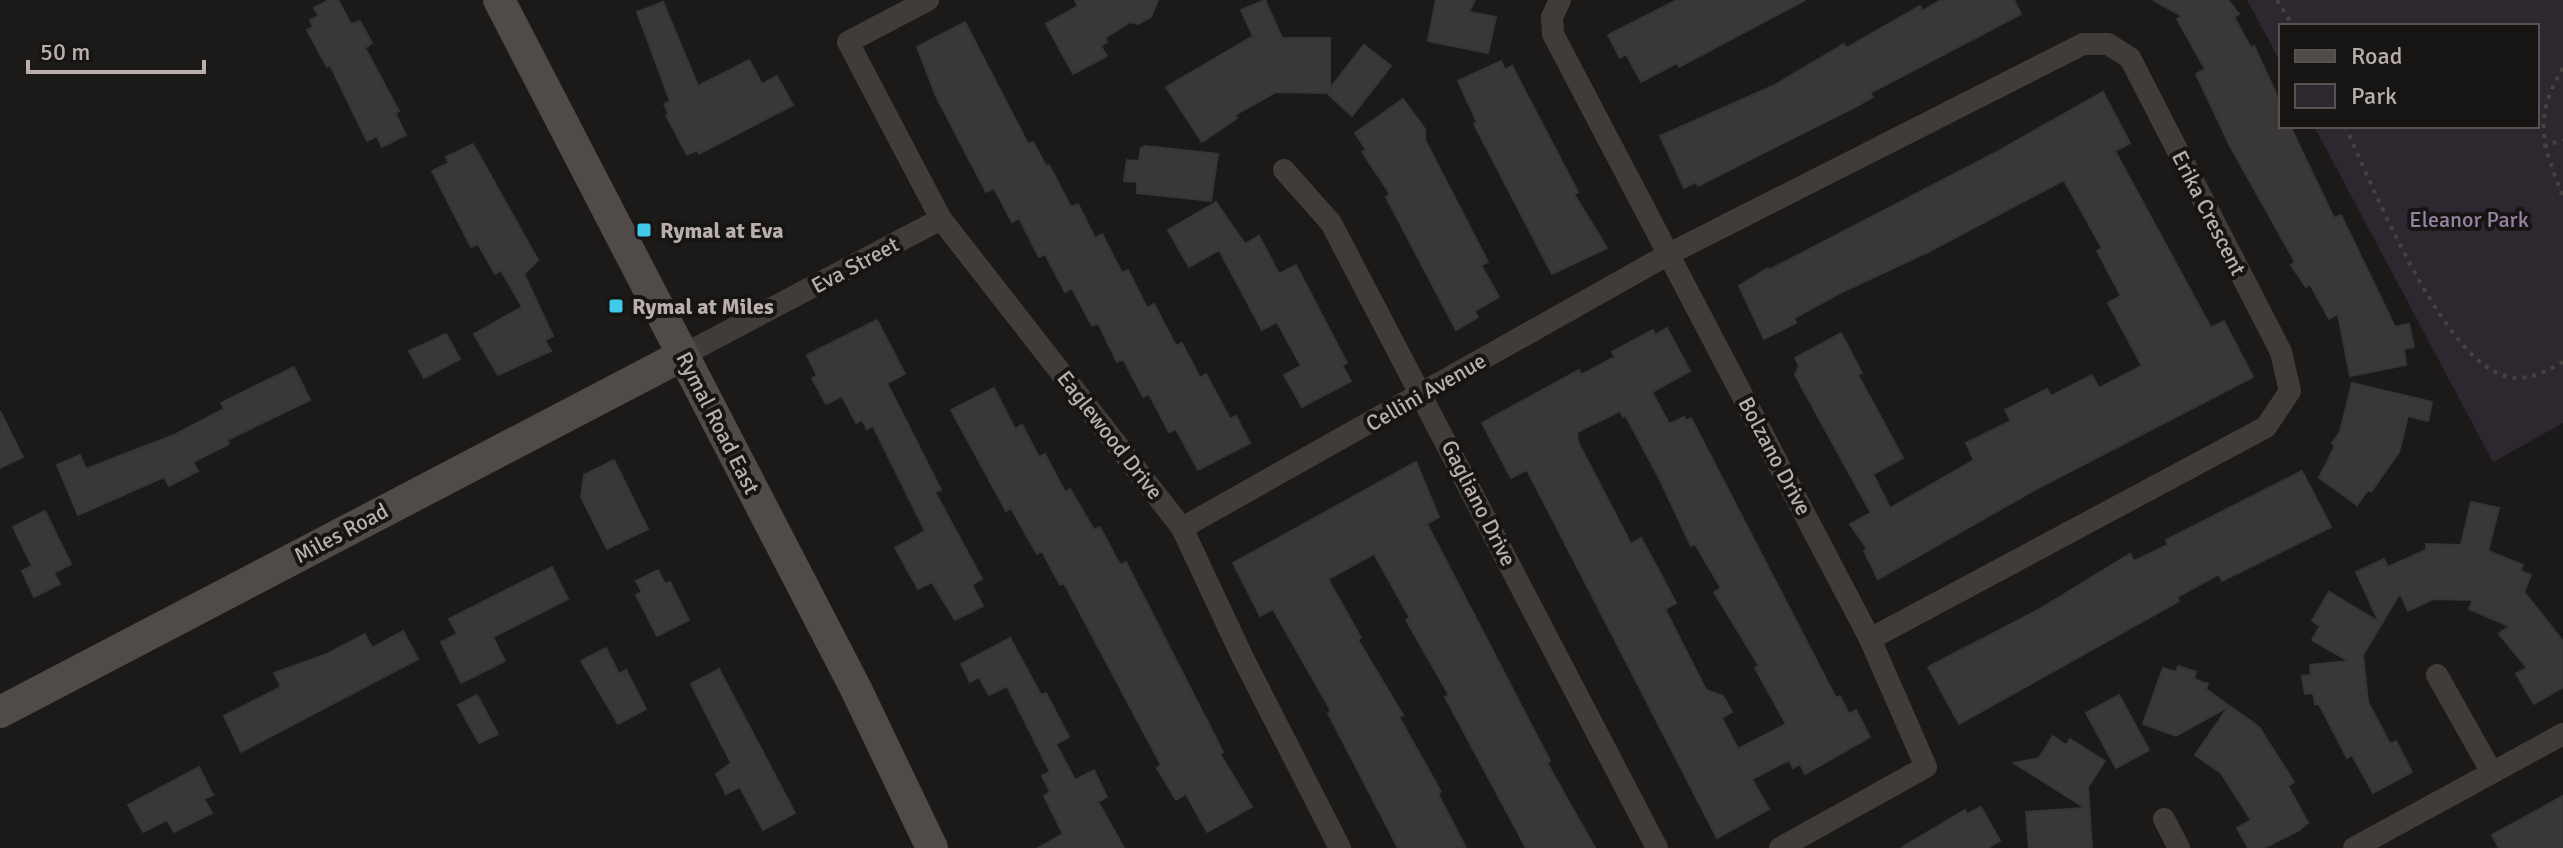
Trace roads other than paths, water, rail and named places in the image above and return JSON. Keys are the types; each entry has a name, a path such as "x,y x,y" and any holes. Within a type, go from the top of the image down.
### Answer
{"main road":[{"name":"Rymal Road East","path":"499,0 848,673 932,848"},
{"name":"Miles Road","path":"0,712 683,355"}],"street":[{"name":"Eaglewood Drive","path":"928,0 848,42 941,219 1182,528 1243,658 1340,848"},
{"name":"Bolzano Drive","path":"1560,0 1552,17 1553,34 1870,639 1926,767 1780,848"},
{"name":"Erika Crescent","path":"1669,254 2083,44 2108,44 2130,58 2281,352 2290,391 2266,427 1870,639"},
{"name":"Gagliano Drive","path":"1284,170 1331,223 1422,392 1657,848"},
{"name":"Eva Street","path":"683,355 941,219"},
{"name":"Cellini Avenue","path":"1182,528 1669,254"},
{"path":"2437,675 2491,771"},
{"path":"2354,848 2563,734"},
{"path":"2164,819 2179,848"}],"place":[{"name":"Rymal at Eva","path":"644,230"},
{"name":"Rymal at Miles","path":"616,306"}],"park label":[{"name":"Eleanor Park","path":"2469,219"}]}
